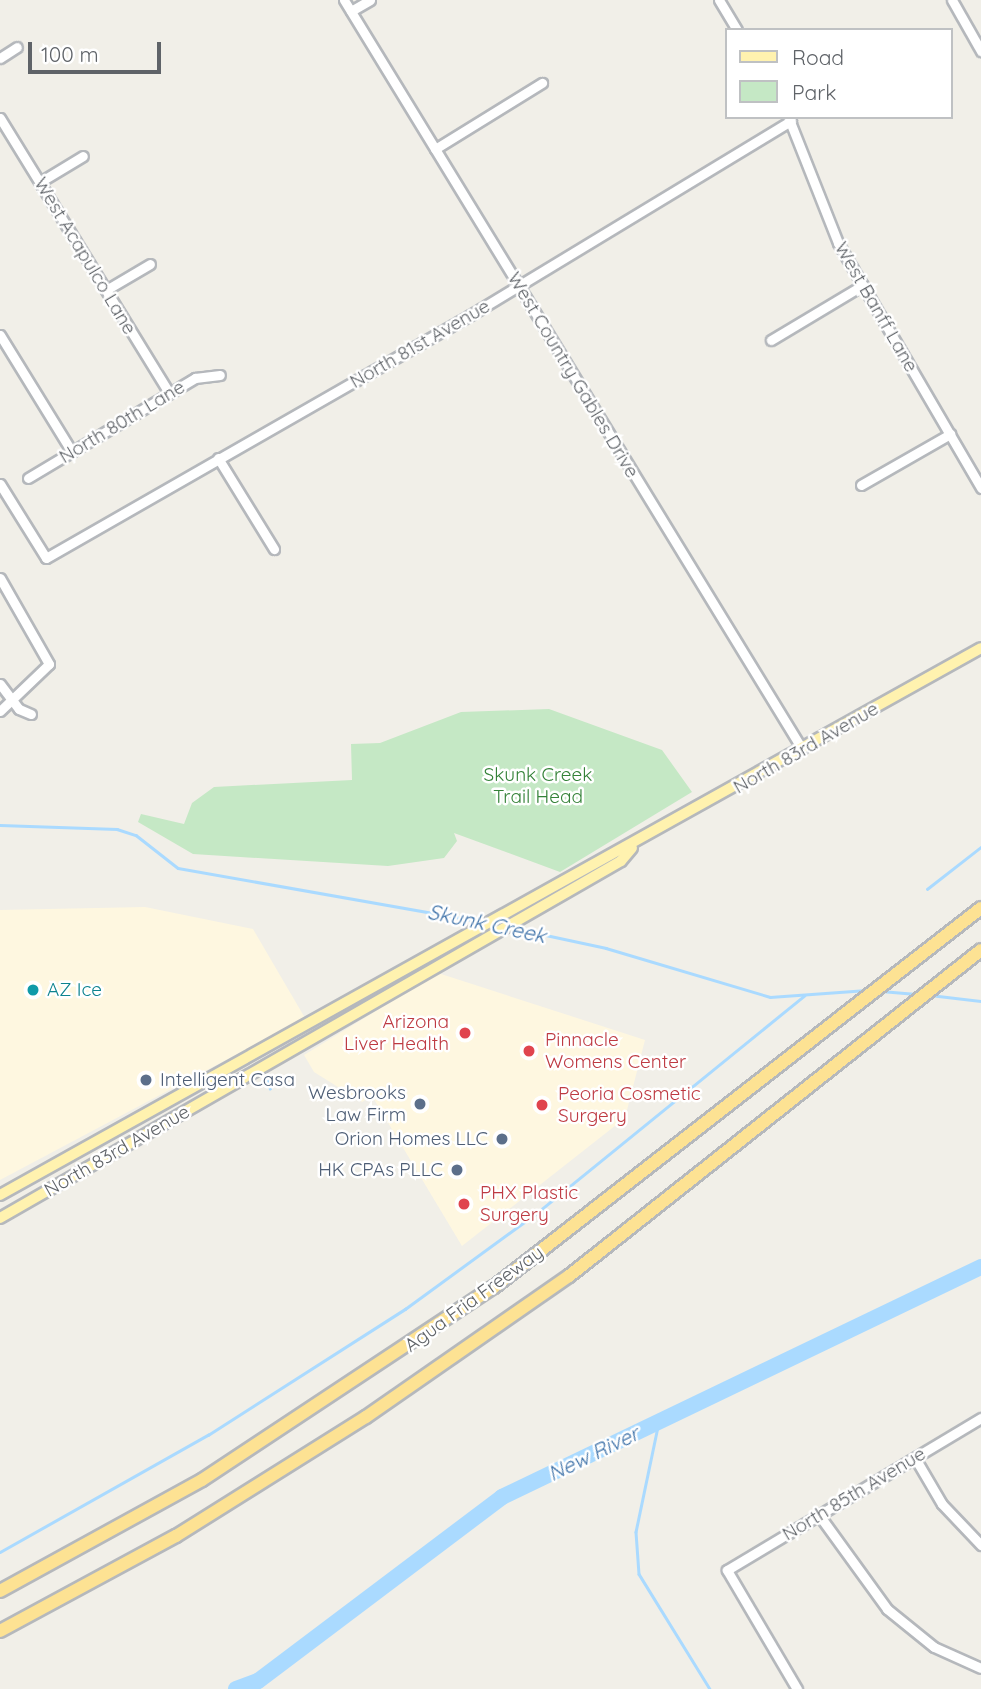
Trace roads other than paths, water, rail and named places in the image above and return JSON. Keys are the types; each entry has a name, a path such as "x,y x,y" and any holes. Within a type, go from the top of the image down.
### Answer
{"highway":[{"name":"Agua Fria Freeway","path":"0,1591 167,1500 330,1400 494,1287 775,1072 981,908"},
{"name":"Agua Fria Freeway","path":"0,1631 176,1536 366,1417 569,1276 981,950"}],"main road":[{"name":"North 83rd Avenue","path":"0,1195 594,861 632,848 981,648"},
{"name":"North 83rd Avenue","path":"0,1218 610,867 632,848"}],"street":[{"name":"West Country Gables Drive","path":"344,0 803,750"},
{"path":"351,11 370,0"},
{"path":"719,0 736,28"},
{"path":"952,0 981,51"},
{"path":"0,58 18,47"},
{"path":"435,149 542,83"},
{"name":"West Acapulco Lane","path":"0,118 169,393"},
{"name":"West Banff Lane","path":"790,119 824,214 981,488"},
{"name":"North 81st Avenue","path":"0,484 46,558 519,286 790,119"},
{"path":"40,182 83,156"},
{"path":"106,290 150,264"},
{"path":"771,340 863,285"},
{"path":"0,335 72,452"},
{"name":"North 80th Lane","path":"28,478 195,379 220,375"},
{"path":"861,485 950,434"},
{"path":"218,458 274,549"},
{"path":"0,578 49,663 0,711"},
{"path":"0,684 12,702 31,714"},
{"name":"North 85th Avenue","path":"797,1689 726,1570 981,1419"},
{"path":"915,1458 942,1504 981,1545"},
{"path":"819,1515 887,1609 934,1647 981,1668"}],"waterway":[{"name":"Skunk Creek","path":"0,825 117,829 136,835 178,868 483,922"},
{"path":"927,889 981,847"},
{"name":"Skunk Creek","path":"513,928 606,948 770,997 867,990"},
{"name":"Skunk Creek","path":"881,991 916,994"},
{"name":"Skunk Creek","path":"930,995 981,1001"},
{"path":"0,1552 208,1435 405,1309 538,1212 804,996"},
{"path":"267,1080 270,1088"},
{"name":"New River","path":"236,1689 258,1681 502,1497 981,1267"},
{"path":"659,1422 636,1532 639,1574 710,1689"}],"place":[{"name":"AZ Ice","path":"33,990"},
{"name":"Arizona Liver Health","path":"465,1033"},
{"name":"Pinnacle Womens Center","path":"529,1051"},
{"name":"Intelligent Casa","path":"146,1080"},
{"name":"Wesbrooks Law Firm","path":"420,1104"},
{"name":"Peoria Cosmetic Surgery","path":"542,1105"},
{"name":"Orion Homes LLC","path":"502,1139"},
{"name":"HK CPAs PLLC","path":"457,1170"},
{"name":"PHX Plastic Surgery","path":"464,1204"}],"park label":[{"name":"Skunk Creek Trail Head","path":"538,786"}]}
